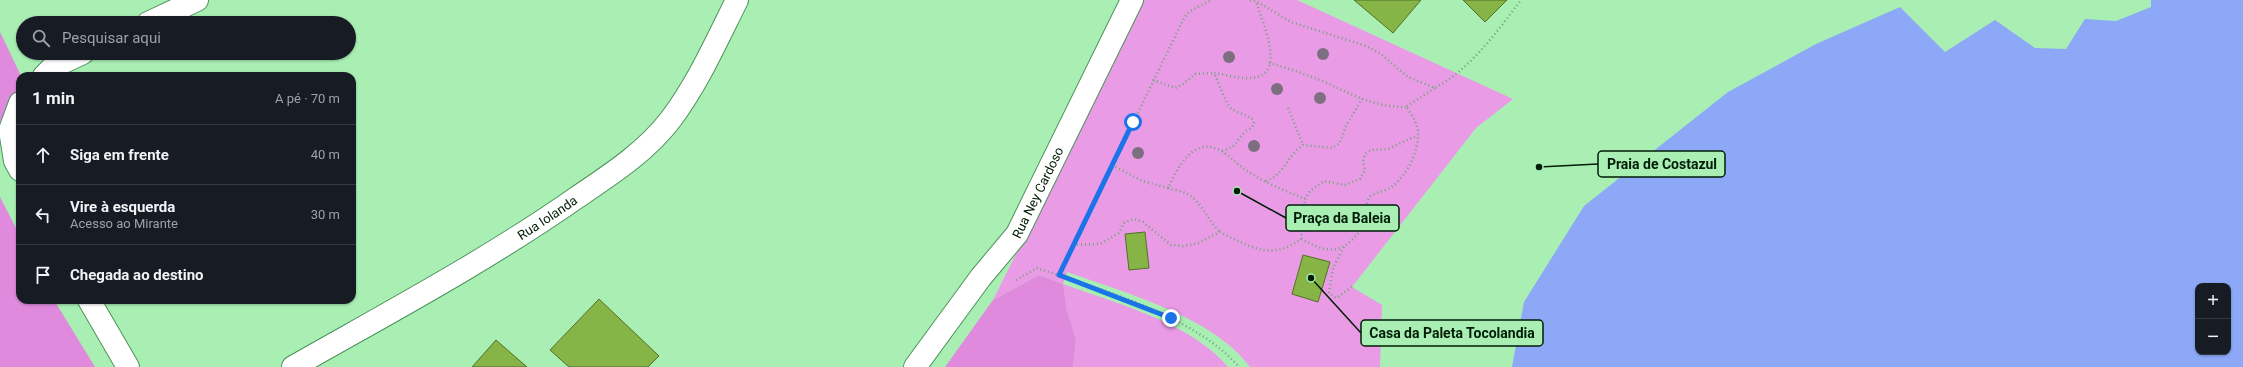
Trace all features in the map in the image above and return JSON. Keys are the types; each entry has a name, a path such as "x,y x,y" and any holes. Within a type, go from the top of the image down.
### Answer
{"street":[{"path":"163,16 197,0"},
{"name":"Rua Iolanda","path":"293,367 456,274 546,220 630,161 670,119 698,76 737,0"},
{"name":"Rua Ney Cardoso","path":"915,367 981,277 1018,234 1132,0"},
{"path":"48,72 53,67 68,60"},
{"path":"16,114 10,130 16,163"},
{"path":"90,304 128,367"}],"path":[{"path":"1059,275 1184,18 1190,11 1211,0"},
{"path":"1250,0 1256,1 1291,22 1366,46 1381,54 1408,77 1435,88"},
{"path":"1269,63 1308,75 1362,99 1385,105 1406,107 1453,76 1495,35 1521,0"},
{"path":"1153,80 1174,88 1182,85 1195,74 1201,72 1251,78 1262,76 1269,63 1272,50 1256,1"},
{"path":"1214,73 1223,89 1226,102 1231,109 1254,121 1254,125 1244,133 1238,143 1231,149 1222,151"},
{"path":"1265,181 1274,178 1281,172 1288,158 1303,145 1332,148 1340,143 1346,126 1362,99"},
{"path":"1352,287 1336,298 1329,293 1333,268 1344,247 1360,231 1369,197 1394,185 1412,161 1418,135 1414,120 1406,107"},
{"path":"1288,108 1303,145"},
{"path":"1112,165 1142,181 1188,194 1197,201 1212,225 1220,232 1246,245 1273,252 1290,246 1300,239 1305,199 1310,191 1324,181 1345,185 1360,178 1366,170 1363,158 1368,152 1388,149 1418,135"},
{"path":"1168,188 1180,164 1194,149 1201,146 1222,151 1247,171 1305,199"},
{"path":"1073,245 1100,244 1119,233 1124,223 1134,219 1143,222 1170,245 1183,246 1196,244 1220,232"},
{"path":"1300,239 1328,250 1344,247"},
{"path":"981,277 1007,285 1037,268 1059,275 1143,306 1186,326 1215,344 1239,367"}],"shaded area":[{"path":"1143,0 1297,0 1513,99 1476,128 1352,287 1382,305 1380,367 1250,367 1234,349 1214,334 1191,320 1166,308 1067,272 1063,284 1039,275 993,300"},
{"path":"0,32 19,72 16,72 16,97 0,122"},
{"path":"0,197 16,228 16,304 56,304 95,367 0,367"},
{"path":"1039,275 1063,284 1067,311 1076,339 1073,367 945,367 993,300"},
{"path":"1063,284 1129,307 1174,326 1213,352 1228,367 1073,367 1076,339 1067,311"}],"water":[{"path":"2151,0 2243,0 2243,367 1512,367 1524,302 1584,206 1728,92 1816,44 1900,7 1945,52 1995,20 2035,48 2066,49 2085,19 2116,21 2151,7"}],"building":[{"path":"1354,0 1421,0 1393,33"},
{"path":"1463,0 1507,0 1485,22"},
{"path":"1145,232 1149,268 1129,270 1125,234"},
{"path":"1303,255 1330,262 1318,302 1292,294"},
{"path":"599,299 659,356 648,367 569,367 550,350"},
{"path":"496,340 527,367 472,367"}],"place":[{"name":"Praia de Costazul","path":"1539,167"},
{"name":"Praça da Baleia","path":"1237,191"},
{"name":"Casa da Paleta Tocolandia","path":"1311,278"}],"route":[{"path":"1133,122 1059,275 1171,318"}]}
